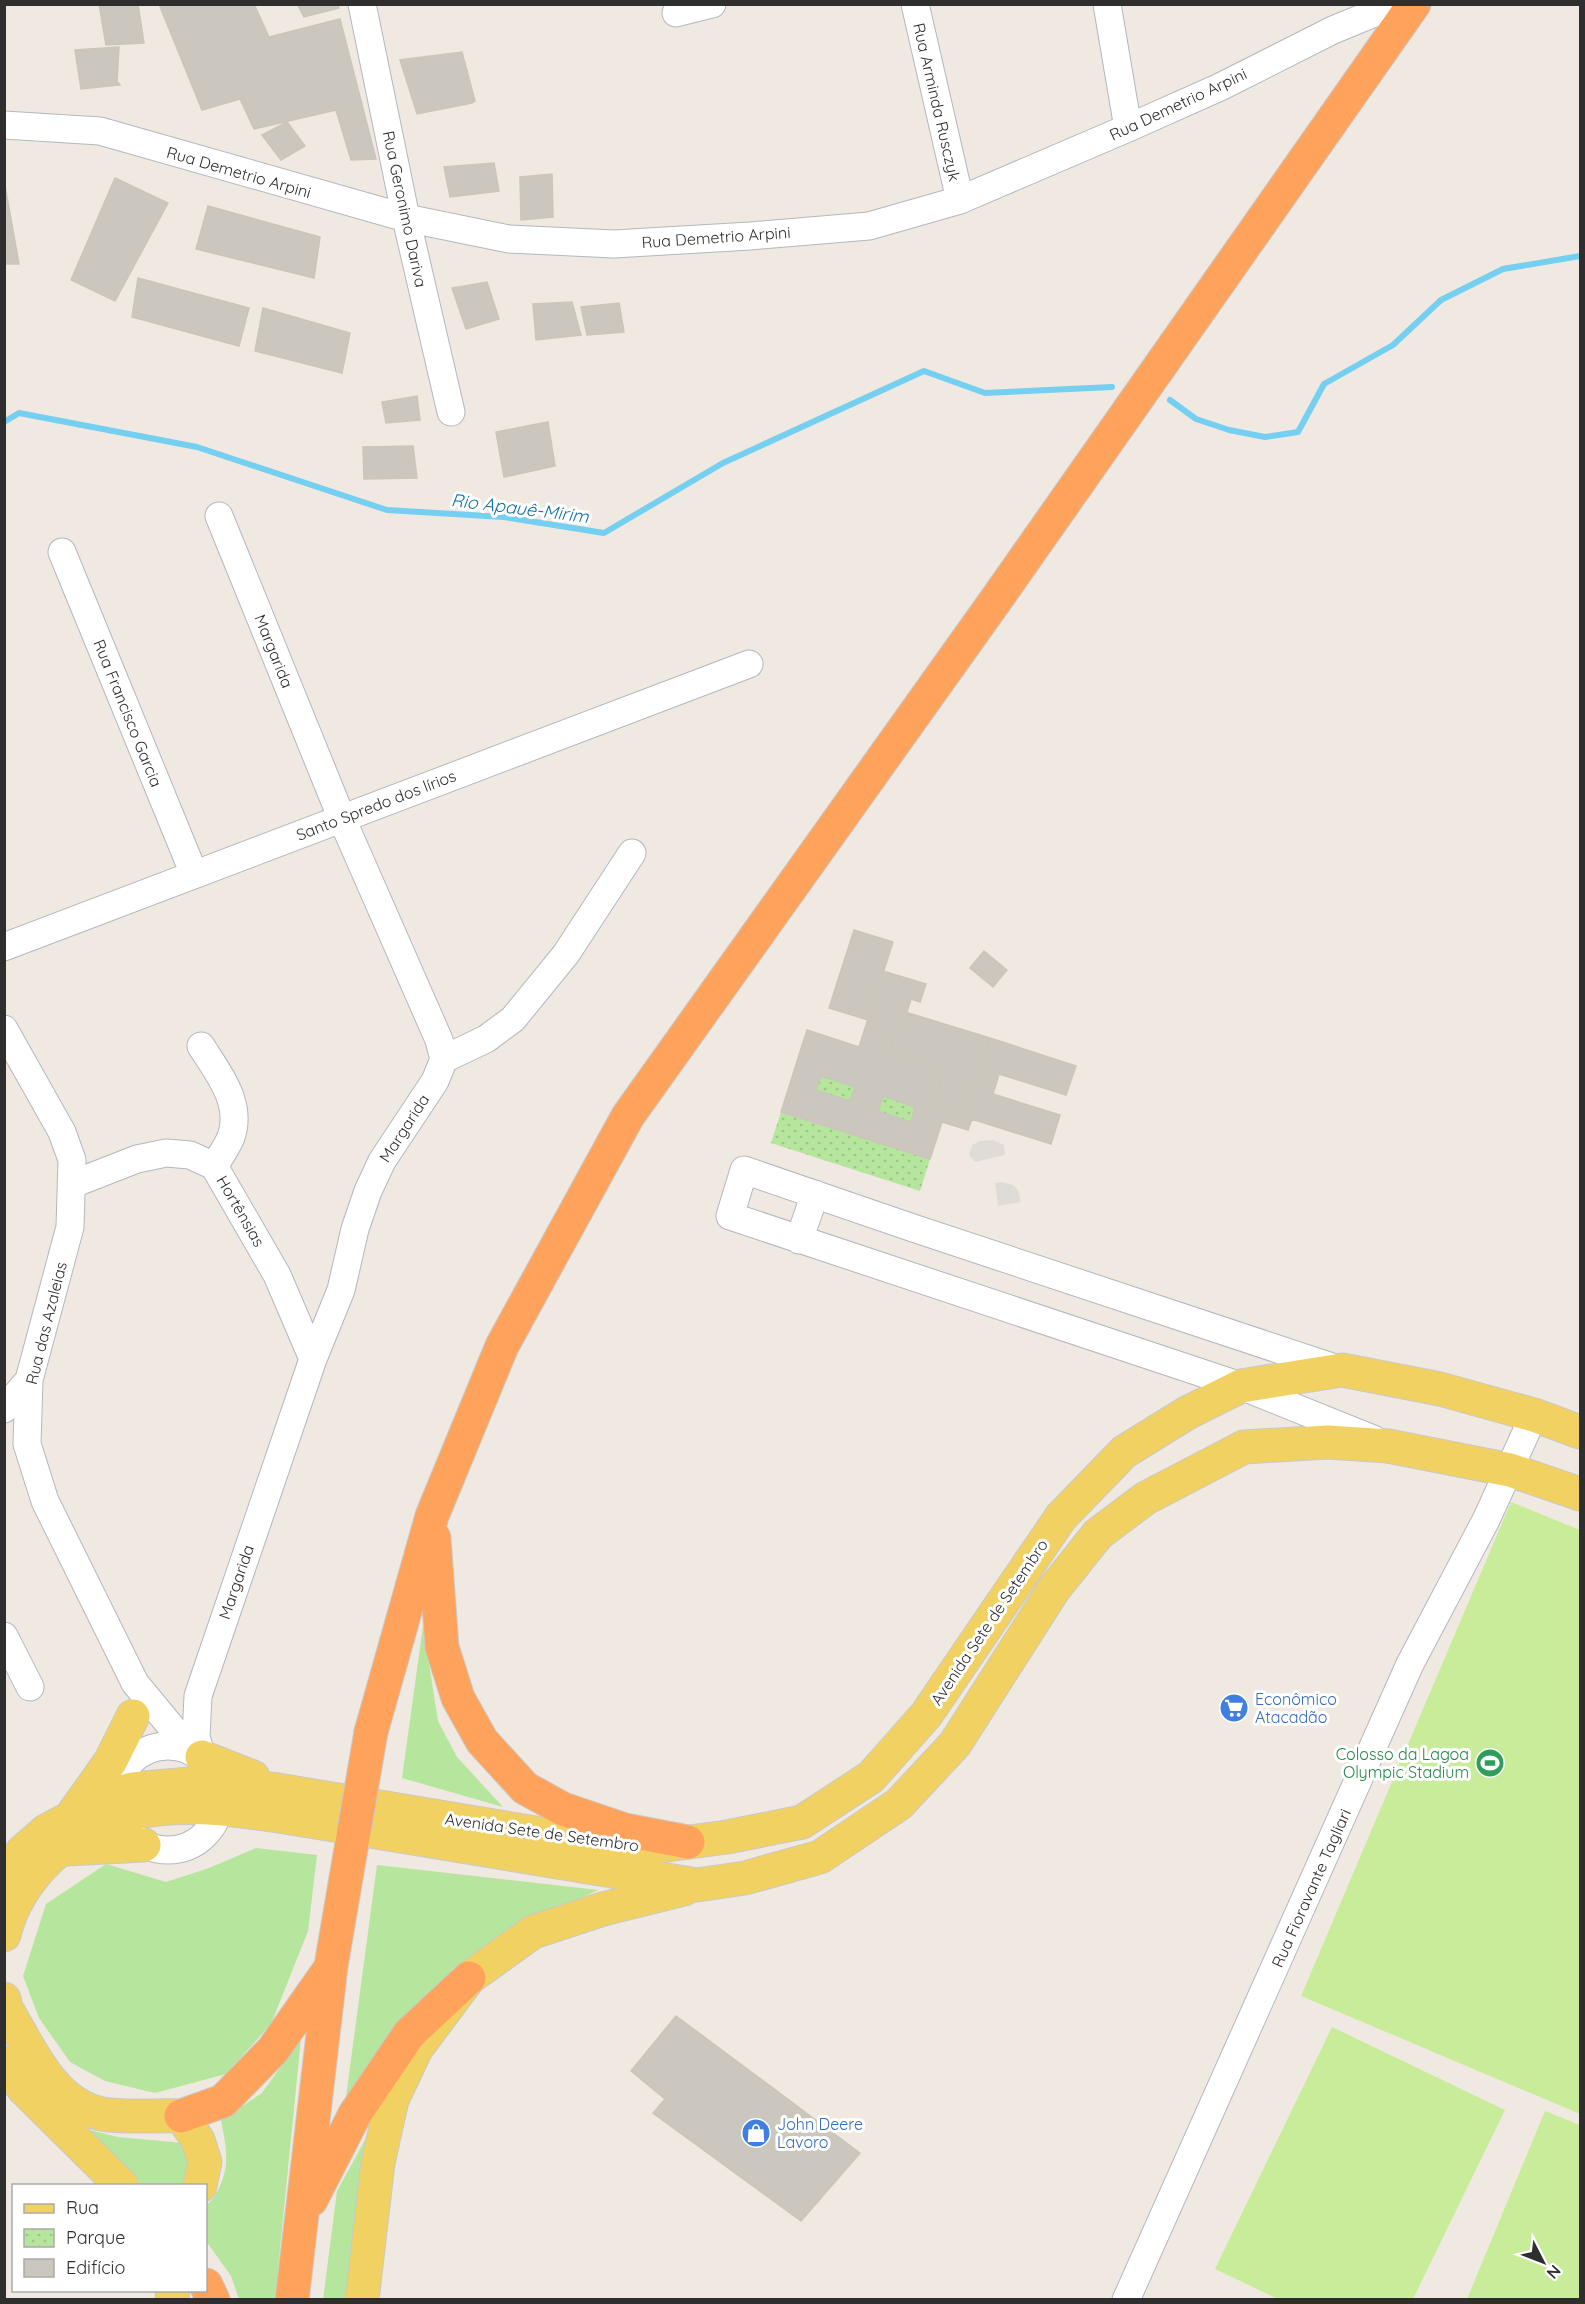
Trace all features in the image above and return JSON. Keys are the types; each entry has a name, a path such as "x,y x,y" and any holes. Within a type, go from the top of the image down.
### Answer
{"highway":[{"path":"292,2300 331,1966 370,1732 432,1515 502,1346 628,1116 998,597 1414,4"},
{"path":"432,1515 442,1647 458,1698 482,1741 525,1788 563,1809 625,1830 688,1842"},
{"path":"181,2115 223,2101 273,2050 331,1966"},
{"path":"302,2217 355,2114 409,2034 469,1978"}],"main road":[{"name":"Avenida Sete de Setembro","path":"208,1786 278,1790 607,1845 652,1847 802,1822 870,1777 926,1715 1061,1517 1124,1452 1187,1413 1241,1386 1342,1370 1440,1389 1534,1415 1581,1432"},
{"name":"Avenida Sete de Setembro","path":"362,2300 378,2163 392,2100 416,2049 469,1978 533,1932 603,1909 697,1885 745,1878 820,1857 899,1804 955,1744 1054,1589 1098,1534 1146,1498 1244,1447 1328,1442 1388,1446 1510,1470 1581,1494"},
{"path":"71,1817 110,1762 133,1716"},
{"name":"Avenida Sete de Setembro","path":"4,1872 46,1831 71,1817 116,1805 189,1807 208,1786"},
{"name":"Avenida Sete de Setembro","path":"208,1786 254,1812 697,1885"},
{"name":"Avenida Sete de Setembro","path":"4,1935 22,1891 39,1869 59,1850 116,1805"},
{"path":"59,1850 144,1845"},
{"path":"4,1999 6,2008 52,2084 79,2106 103,2114 181,2115 198,2140 205,2162 200,2184"},
{"path":"4,2063 24,2089 120,2184"}],"street":[{"name":"Rua Geronimo Dariva","path":"362,4 406,218 451,412"},
{"path":"676,13 712,4"},
{"name":"Rua Arminda Rusczyk","path":"915,4 960,200"},
{"path":"1107,4 1128,128"},
{"name":"Rua Demetrio Arpini","path":"4,125 100,131 406,218 509,239 614,244 868,226 960,200 1220,87 1340,27 1396,4"},
{"name":"Margarida","path":"208,1786 196,1737 198,1696 313,1359 341,1290 355,1229 368,1191 382,1161 435,1081 444,1059 439,1040 342,819 219,516"},
{"name":"Rua Francisco Garcia","path":"62,552 194,874"},
{"name":"Santo Spredo dos lírios","path":"4,947 749,664"},
{"path":"444,1059 486,1039 513,1019 573,944 632,853"},
{"name":"Rua das Azaleias","path":"4,1029 62,1132 72,1160 70,1227 29,1380 27,1444 45,1501 135,1683 208,1786"},
{"path":"201,1046 228,1090 234,1116 231,1137 214,1166"},
{"name":"Hortênsias","path":"73,1184 136,1159 166,1153 190,1155 214,1166 277,1275 313,1359"},
{"name":"Avenida Sete de Setembro","path":"1342,1370 744,1170 730,1216 1241,1386 1388,1446"},
{"path":"799,1240 815,1194"},
{"path":"4,1409 29,1380"},
{"name":"Rua Fioravante Tagliari","path":"1126,2300 1410,1664 1510,1470 1534,1415"},
{"path":"4,1636 30,1687"},
{"name":"Rua das Azaleias","path":"132,1759 135,1683"},
{"path":"157,1745 181,1746 208,1786 200,1840 182,1848 163,1850 144,1845 128,1833 116,1805 121,1772 132,1759 157,1745"}],"green space":[{"path":"821,1076 855,1087 850,1101 816,1090"},
{"path":"883,1096 915,1107 911,1122 878,1111"},
{"path":"781,1112 930,1159 920,1191 771,1143"},
{"name":"Colosso da Lagoa Olympic Stadium","path":"1511,1502 1580,1530 1580,2114 1301,1996"},
{"path":"423,1626 438,1721 457,1757 503,1807 402,1778"},
{"path":"256,1848 317,1855 308,1931 271,2024 226,2074 155,2093 105,2081 70,2062 39,2018 23,1976 46,1904 106,1864 166,1882 209,1868"},
{"path":"377,1865 598,1890 483,1947 408,2016 346,2097"},
{"path":"1332,2027 1505,2110 1413,2299 1278,2299 1215,2269"},
{"path":"301,2038 275,2299 239,2299 231,2276 207,2242 207,2204 218,2190 225,2172 226,2147 221,2120 262,2093"},
{"path":"1545,2111 1580,2125 1580,2299 1467,2299"},
{"path":"82,2128 118,2137 183,2143 193,2160 184,2184 140,2184 93,2145"},
{"path":"371,2129 351,2299 323,2300 337,2191"}],"shaded area":[{"path":"993,1140 1004,1145 1005,1155 975,1162 969,1155 972,1145 980,1141"},
{"path":"995,1183 1013,1185 1018,1190 1021,1202 998,1206"}],"building":[{"path":"99,4 138,4 144,43 106,45"},
{"path":"159,4 254,4 269,37 340,19 376,159 351,160 336,110 254,129 240,99 202,110"},
{"path":"297,4 337,4 339,8 304,17"},
{"path":"119,47 117,81 120,85 81,89 75,50"},
{"path":"462,52 475,101 417,114 400,60"},
{"path":"287,122 305,146 281,160 262,135"},
{"path":"494,163 499,191 450,197 444,167"},
{"path":"552,174 553,217 521,220 520,177"},
{"path":"115,178 168,203 115,301 71,280"},
{"path":"4,180 19,264 4,264"},
{"path":"208,206 320,237 314,278 196,249"},
{"path":"138,278 249,308 239,346 132,317"},
{"path":"487,282 499,319 466,329 452,288"},
{"path":"572,302 581,335 536,340 533,304"},
{"path":"619,303 624,332 587,335 581,307"},
{"path":"263,308 350,333 342,373 255,351"},
{"path":"417,396 420,420 386,423 382,402"},
{"path":"548,422 555,466 504,477 496,432"},
{"path":"413,446 417,478 364,479 363,447"},
{"path":"854,930 893,942 868,1020 829,1008"},
{"path":"984,951 1007,970 993,987 970,968"},
{"path":"883,971 926,984 920,1002 911,999 907,1012 902,1011 889,1053 944,1070 932,1106 946,1110 930,1159 781,1112 807,1030 859,1047","holes":["821,1076 855,1087 850,1101 816,1090","883,1096 915,1107 911,1122 878,1111"]},
{"path":"902,1011 990,1038 965,1117 972,1119 968,1130 942,1122 946,1110 932,1106 944,1070 889,1053"},
{"path":"990,1038 1076,1066 1066,1095 999,1074 993,1094 1060,1115 1051,1144 965,1117"},
{"name":"John Deere Lavoro","path":"676,2016 860,2153 801,2221 653,2113 665,2099 631,2071"}],"waterway":[{"name":"Rio Apauê-Mirim","path":"1170,400 1196,419 1229,430 1265,437 1298,432 1324,384 1393,345 1441,300 1503,269 1580,256"},
{"name":"Rio Apauê-Mirim","path":"4,422 19,413 197,447 387,510 504,517 604,533 723,463 924,371 985,393 1112,387"}],"place":[{"name":"Econômico Atacadão","path":"1234,1708"},
{"name":"Colosso da Lagoa Olympic Stadium","path":"1490,1763"},
{"name":"John Deere Lavoro","path":"756,2133"}]}
